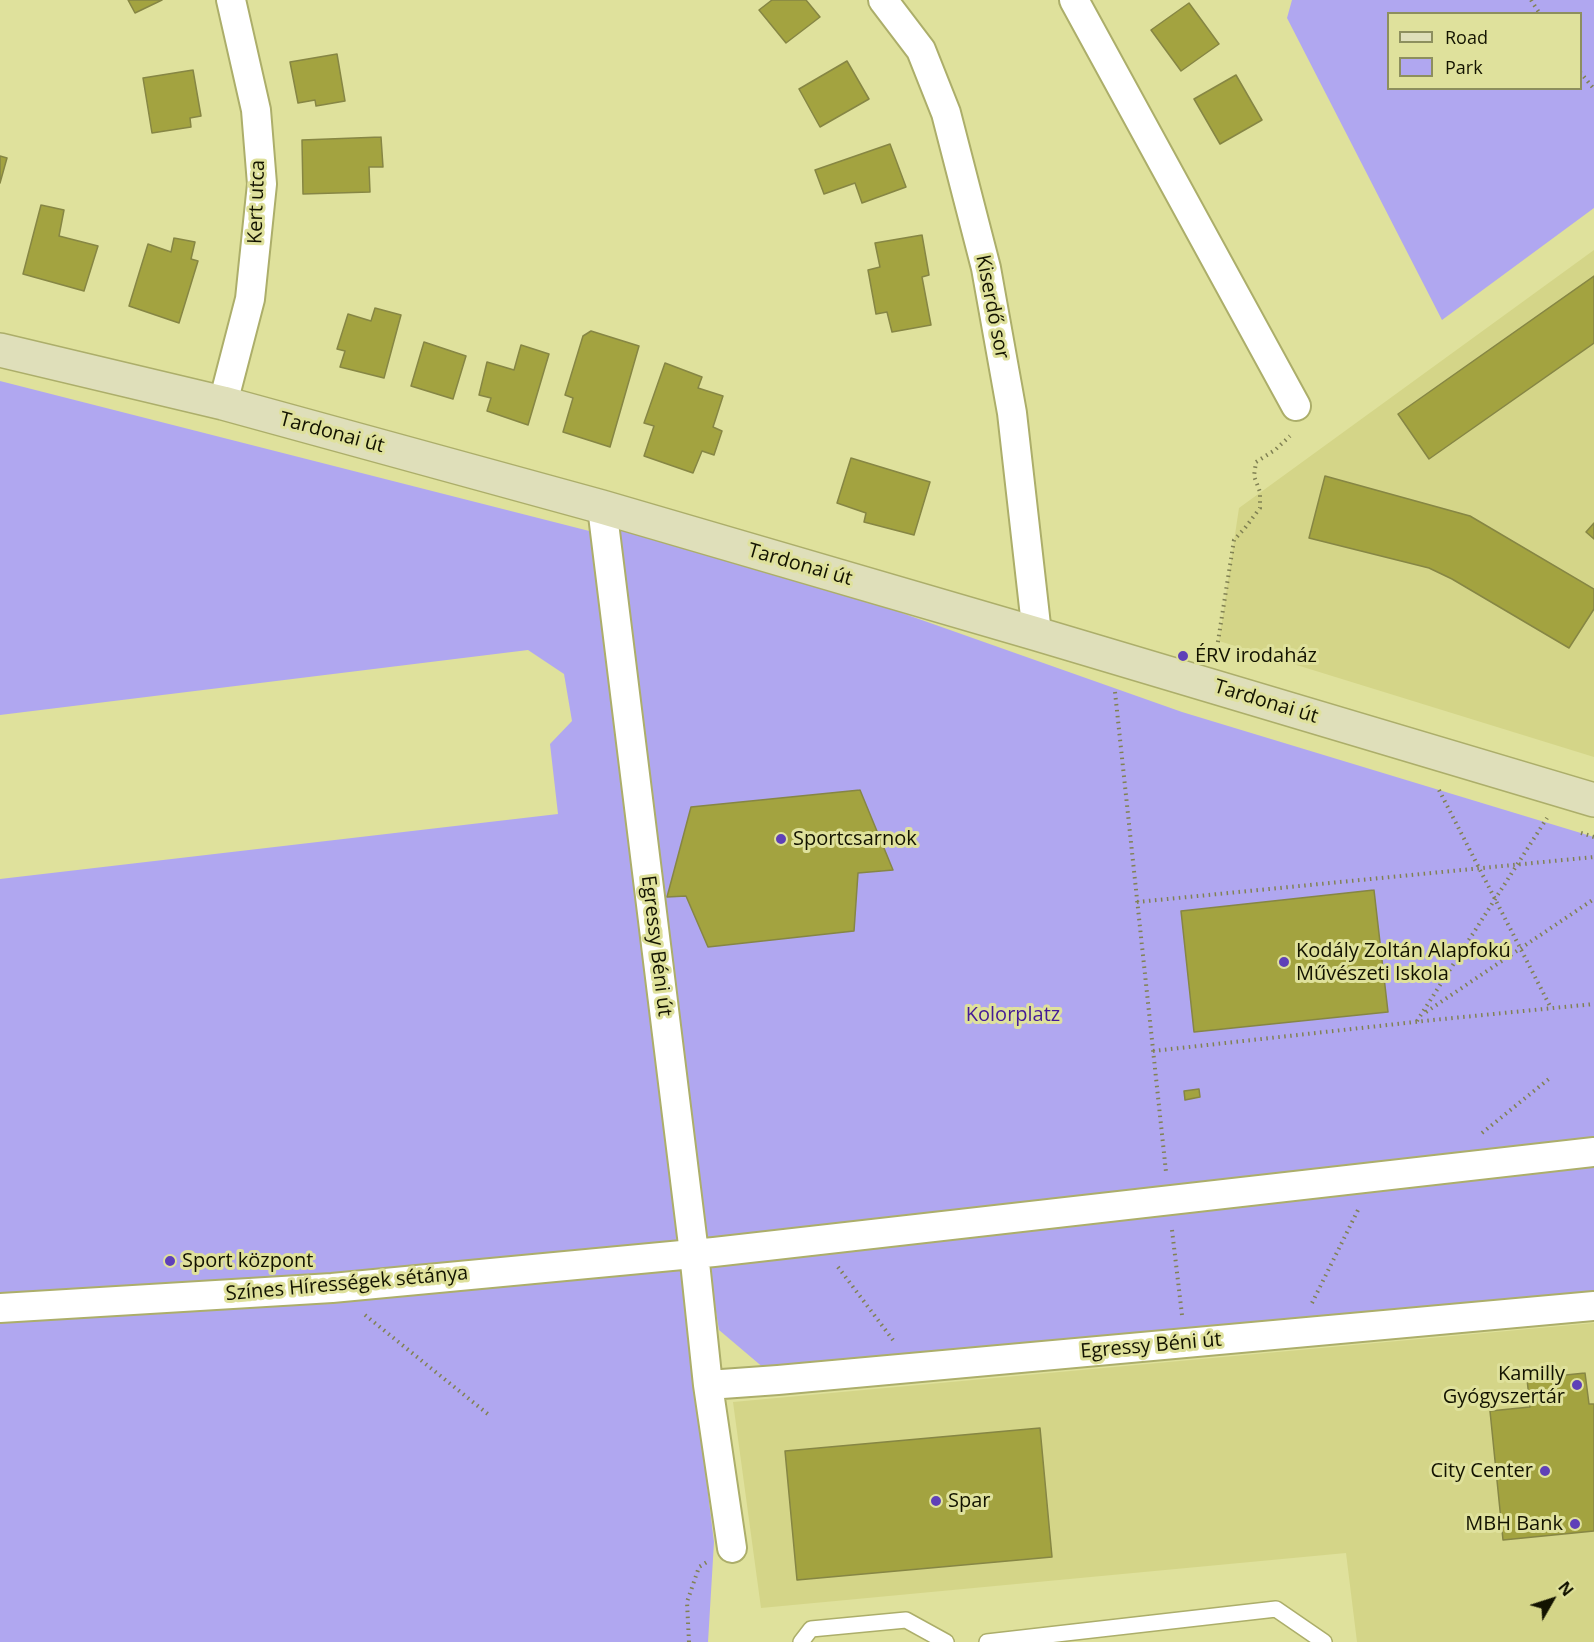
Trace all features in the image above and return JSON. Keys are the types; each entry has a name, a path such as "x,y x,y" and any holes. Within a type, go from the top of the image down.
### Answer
{"street":[{"name":"Kert utca","path":"223,403 250,299 262,184 256,110 231,0"},
{"path":"1074,0 1296,405"},
{"name":"Kiserdő sor","path":"886,1 921,50 946,113 986,268 1011,413 1036,634"},
{"name":"Tardonai út","path":"0,350 223,403 602,507 1594,800"},
{"name":"Egressy Béni út","path":"602,507 710,1396 778,1380 1594,1305"},
{"name":"Színes Hírességek sétánya","path":"0,1308 332,1288 694,1253 1594,1152"},
{"path":"710,1396 732,1548"}],"lane":[{"path":"987,1642 1276,1609 1324,1642"},
{"path":"801,1642 810,1629 906,1620 946,1642"}],"path":[{"path":"1582,73 1594,89"},
{"path":"1209,685 1220,632 1234,540 1260,508 1260,492 1254,476 1256,462 1275,450 1289,437 1296,405"},
{"path":"1114,692 1185,1342"},
{"path":"1439,790 1551,1009"},
{"path":"1417,1022 1545,822 1560,790"},
{"path":"1137,902 1594,856"},
{"path":"1423,1014 1594,899"},
{"path":"1153,1051 1594,1004"},
{"path":"1437,1169 1550,1078"},
{"path":"1298,1333 1374,1177"},
{"path":"817,1240 915,1368"},
{"path":"332,1288 489,1415"},
{"path":"689,1642 687,1602 699,1567 732,1548"}],"shaded area":[{"path":"1594,250 1594,757 1219,641 1239,508"},
{"path":"1594,1323 1594,1642 1357,1642 1346,1553 761,1608 733,1402"}],"green space":[{"path":"1292,0 1594,0 1594,208 1442,320 1287,18"},
{"name":"Kolorplatz","path":"0,381 605,535 602,507 1182,712 1594,837 1594,1305 778,1380 719,1330 656,950 605,541 600,606 714,1542 708,1642 0,1642 0,879 558,814 550,744 572,721 564,674 528,650 0,715"}],"building":[{"path":"128,0 162,0 135,13"},
{"path":"772,0 806,0 820,17 786,43 759,10"},
{"path":"1189,3 1219,44 1181,71 1151,30"},
{"path":"337,54 345,101 316,106 315,100 298,103 290,62"},
{"path":"847,61 869,99 820,127 799,89"},
{"path":"193,70 201,116 190,118 191,127 152,133 143,78"},
{"path":"1236,75 1262,120 1220,144 1194,99"},
{"path":"381,137 383,167 369,167 370,192 303,194 302,140"},
{"path":"890,144 906,187 862,203 855,183 824,194 815,170"},
{"path":"0,156 7,158 0,183"},
{"path":"41,205 64,210 59,236 98,246 84,291 23,274"},
{"path":"922,235 929,275 922,277 931,325 892,332 887,312 876,314 868,270 880,267 875,243"},
{"path":"174,238 195,242 191,259 198,261 179,323 129,306 148,244 171,252"},
{"path":"1594,276 1594,343 1429,459 1398,414"},
{"path":"375,308 401,315 384,378 340,367 345,351 337,349 348,314 371,321"},
{"path":"591,331 639,346 610,447 563,432 573,398 565,395 583,336"},
{"path":"424,342 466,356 453,399 411,386"},
{"path":"521,345 549,354 528,425 487,411 491,398 479,395 487,362 514,370"},
{"path":"665,363 702,377 698,388 723,396 713,427 722,431 714,455 702,451 693,473 644,456 654,426 644,423"},
{"path":"851,458 930,482 914,535 864,522 866,513 837,503"},
{"path":"1325,476 1470,516 1594,589 1594,609 1569,648 1452,579 1429,568 1309,538"},
{"path":"1594,523 1594,539 1586,532"},
{"name":"Sportcsarnok","path":"860,790 893,870 858,873 854,931 708,947 686,896 667,897 691,807"},
{"name":"Kodály Zoltán Alapfokú Művészeti Iskola","path":"1374,890 1388,1012 1194,1032 1181,911"},
{"path":"1199,1089 1200,1097 1185,1100 1184,1091"},
{"name":"City Center","path":"1585,1373 1589,1404 1594,1404 1594,1531 1503,1540 1490,1411 1530,1407 1527,1379"},
{"path":"1040,1428 1052,1557 797,1580 785,1451"}],"place":[{"name":"ÉRV irodaház","path":"1183,656"},
{"name":"Sportcsarnok","path":"781,839"},
{"name":"Kodály Zoltán Alapfokú Művészeti Iskola","path":"1284,962"},
{"name":"Sport központ","path":"170,1261"},
{"name":"Kamilly Gyógyszertár","path":"1577,1385"},
{"name":"City Center","path":"1545,1471"},
{"name":"Spar","path":"936,1501"},
{"name":"MBH Bank","path":"1575,1524"}]}
